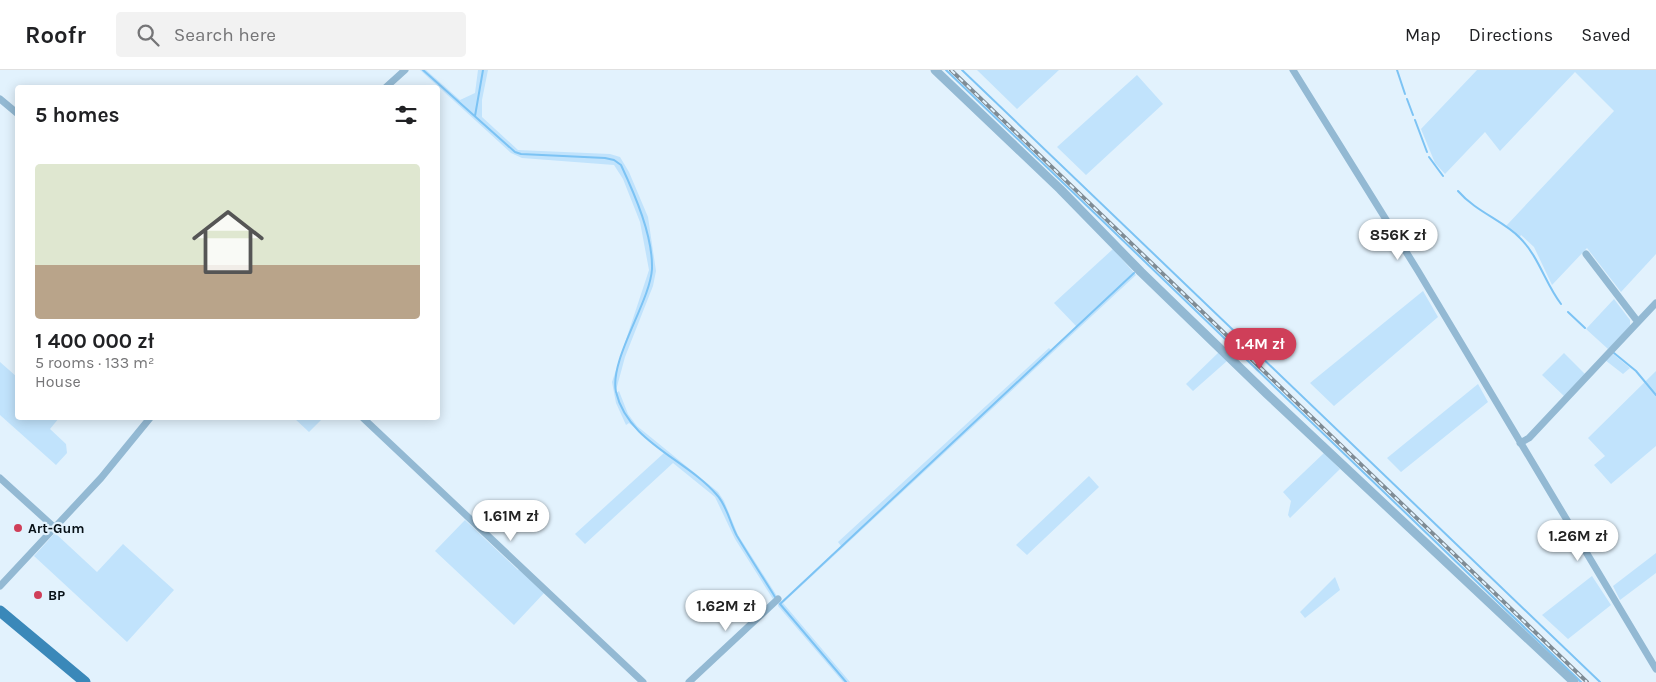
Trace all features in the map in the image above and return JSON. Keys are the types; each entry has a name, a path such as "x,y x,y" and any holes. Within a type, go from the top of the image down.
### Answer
{"main road":[{"path":"0,611 85,682"},
{"path":"0,619 76,682"}],"street":[{"path":"388,85 405,70"},
{"path":"935,70 1060,189 1141,272 1256,384 1574,682"},
{"path":"1293,70 1418,271 1656,669"},
{"path":"0,99 15,112"},
{"path":"1586,254 1638,322"},
{"path":"1520,443 1529,438 1656,303"},
{"path":"0,586 112,466 148,420"},
{"path":"365,420 643,682"},
{"path":"0,478 55,528"},
{"path":"689,682 778,599"}],"shaded area":[{"path":"420,70 426,70 460,100 475,93 478,70 488,70 482,100 482,117 518,150 610,154 620,157 629,172 648,217 656,271 653,286 625,357 615,394 619,391 628,414 637,426 718,492 724,501 738,535 777,596 773,599 735,539 715,497 673,463 585,544 575,534 664,453 629,423 626,425 616,403 612,382 649,270 640,222 623,179 614,165 522,158 511,153 440,88 440,85 436,85"},
{"path":"977,70 1059,70 1017,109"},
{"path":"1477,70 1656,70 1656,254 1621,292 1587,248 1552,285 1534,247 1521,235 1520,237 1506,226 1614,111 1575,72 1500,151 1485,132 1445,174 1435,163 1421,129"},
{"path":"1137,75 1163,104 1086,175 1057,147"},
{"path":"1113,249 1136,275 783,603 850,682 843,682 778,606 778,601 782,602 841,546 838,542 1049,348 1052,351 1077,327 1054,303"},
{"path":"1423,291 1438,317 1334,406 1310,383"},
{"path":"1614,299 1630,320 1630,326 1608,349 1586,329"},
{"path":"1219,352 1227,361 1193,391 1186,384"},
{"path":"1564,353 1585,374 1564,396 1542,375"},
{"path":"1612,353 1630,368 1623,374 1605,360"},
{"path":"0,362 15,375 15,420 57,420 50,429 66,444 67,453 56,465 0,415"},
{"path":"1656,371 1656,446 1611,484 1594,465 1605,456 1588,438"},
{"path":"1478,384 1488,402 1401,472 1387,458"},
{"path":"296,420 321,420 309,432"},
{"path":"1324,453 1340,469 1290,518 1288,515 1291,501 1283,492"},
{"path":"1089,476 1099,487 1027,555 1016,545"},
{"path":"465,520 518,570 520,568 545,592 514,625 435,551"},
{"path":"55,533 97,572 123,544 174,590 127,642 34,556"},
{"path":"1656,553 1656,573 1620,600 1613,586"},
{"path":"1592,576 1611,605 1568,639 1542,615"},
{"path":"1335,577 1340,590 1305,618 1300,612"}],"waterway":[{"path":"423,70 440,85"},
{"path":"475,116 483,70"},
{"path":"946,70 1581,682"},
{"path":"962,70 1600,682"},
{"path":"1397,70 1405,94"},
{"path":"440,85 515,152 521,154 605,158 614,160 621,165 637,202 650,243 652,269 645,298 618,364 615,379 616,392 632,424 659,449 704,482 717,495 726,509 737,536 775,597"},
{"path":"1407,99 1413,115"},
{"path":"1415,120 1427,152"},
{"path":"1429,157 1443,176"},
{"path":"1458,191 1473,205 1506,226 1527,245 1561,304"},
{"path":"780,604 1134,273"},
{"path":"1568,312 1585,328"},
{"path":"1614,353 1636,371 1656,395"},
{"path":"780,604 846,682"}],"railway":[{"path":"951,70 1587,682"}],"place":[{"name":"Art-Gum","path":"18,528"},
{"name":"BP","path":"38,595"}]}
